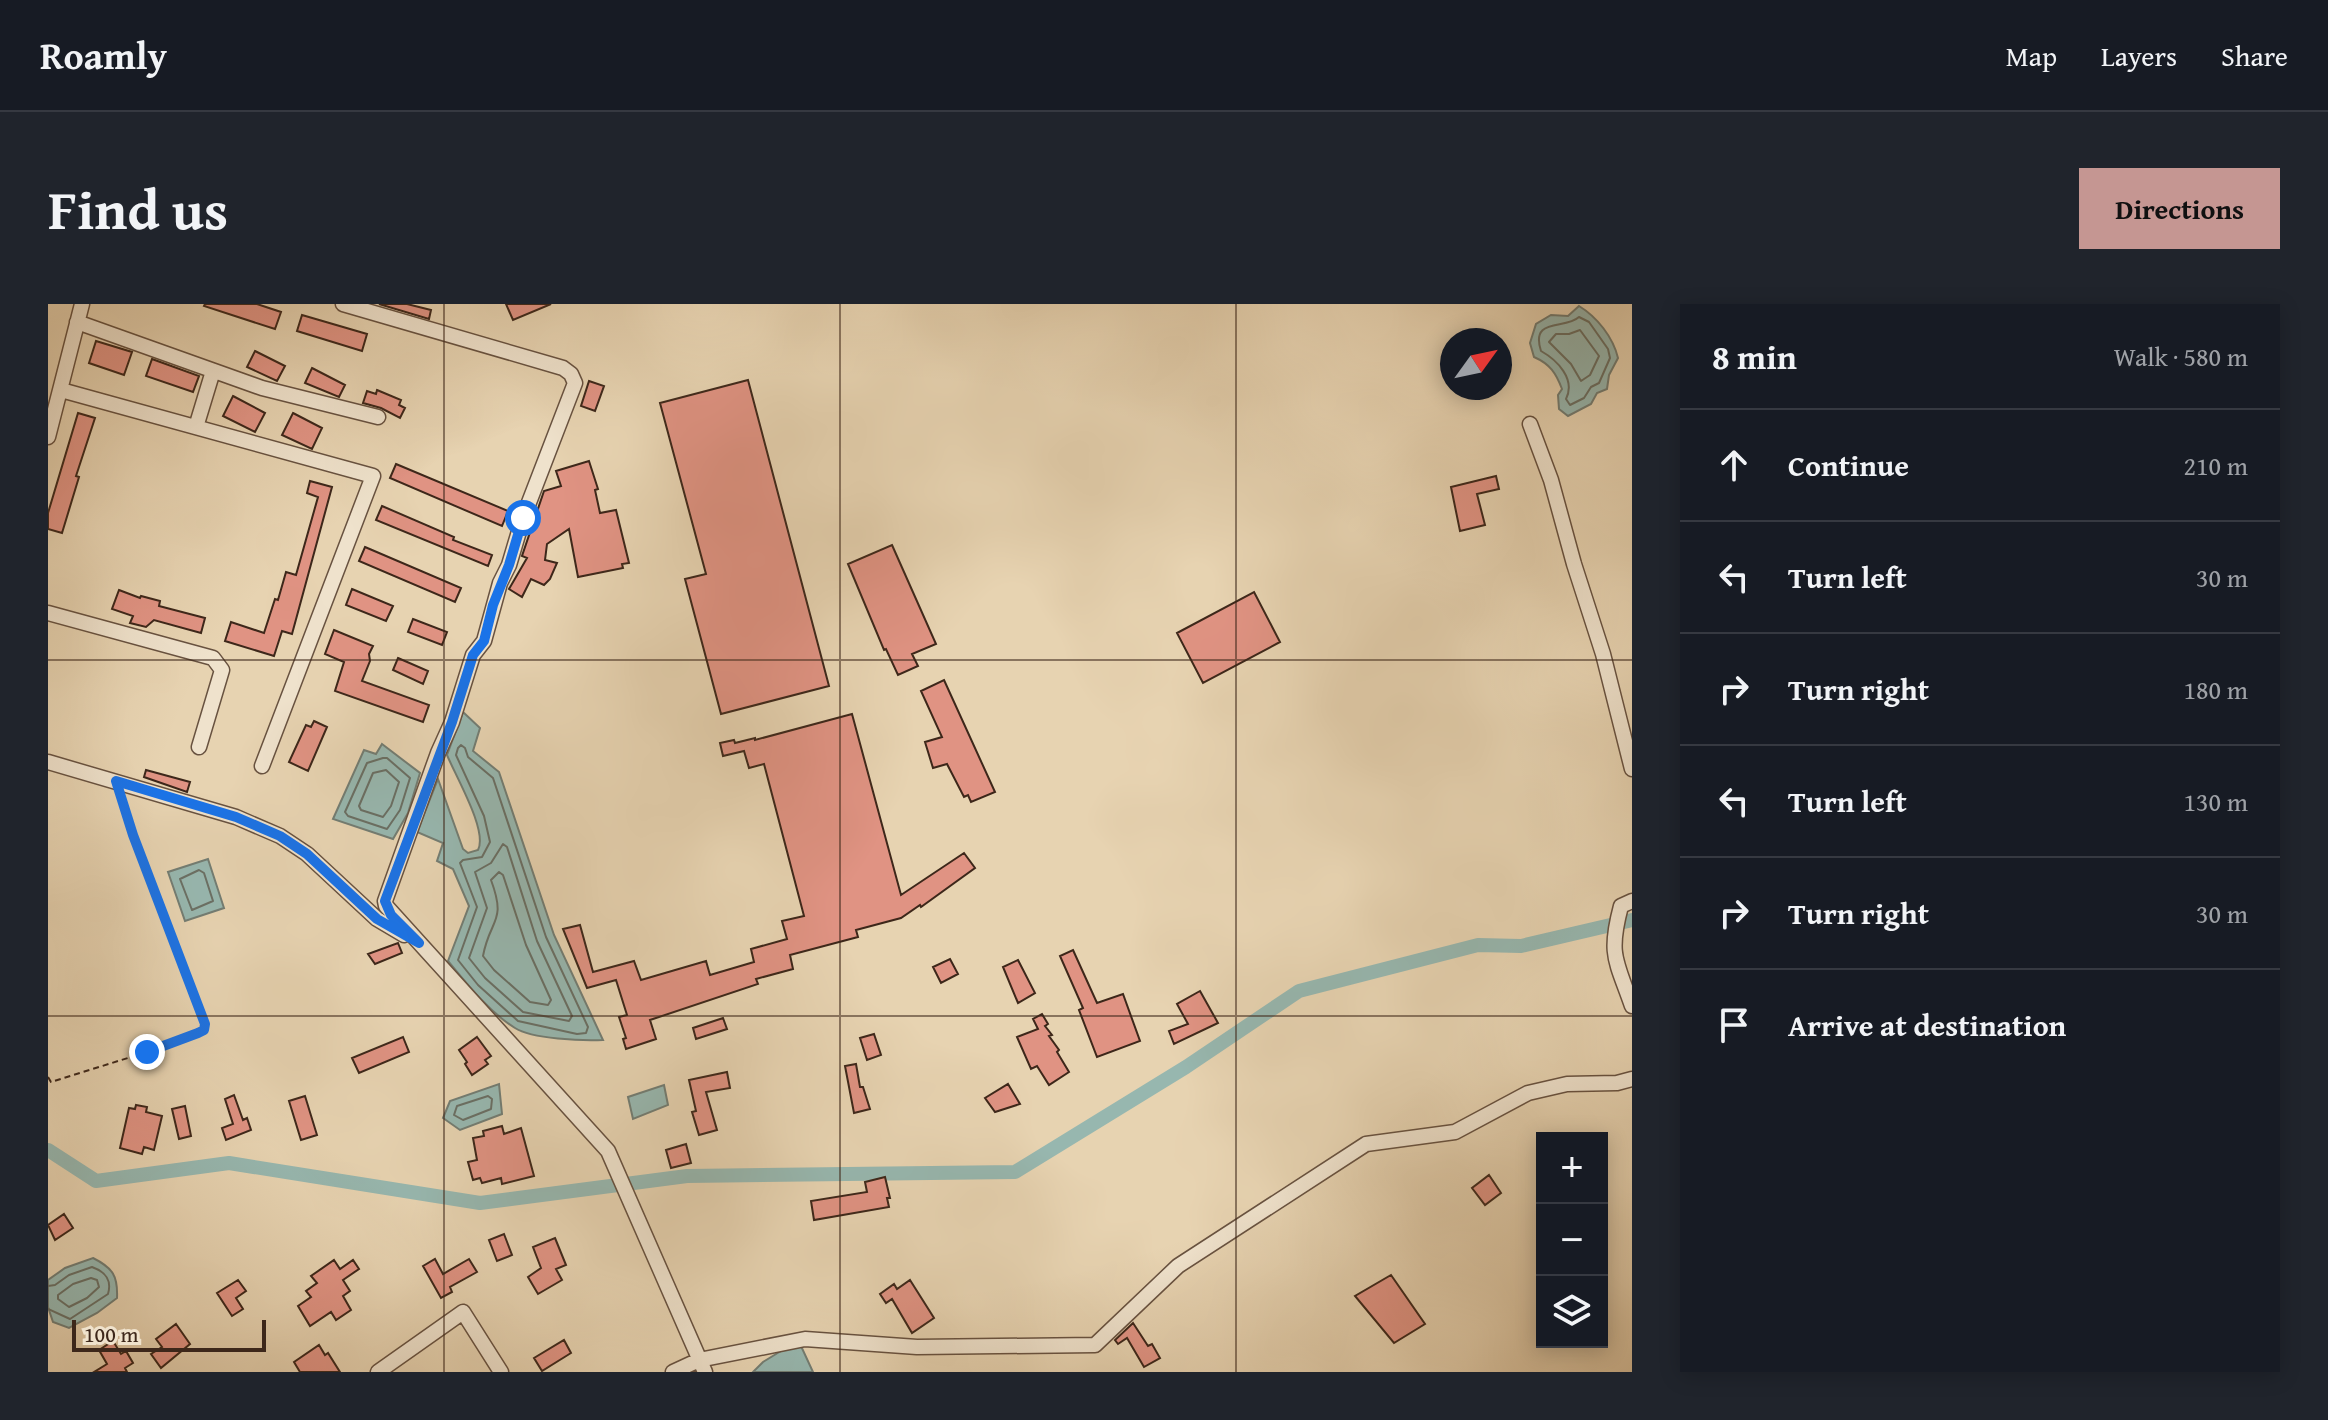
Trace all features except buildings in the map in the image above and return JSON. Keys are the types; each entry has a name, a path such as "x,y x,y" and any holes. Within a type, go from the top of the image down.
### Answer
{"street":[{"path":"48,437 82,304"},
{"path":"343,304 563,368 571,374 575,383 500,583 484,641 473,655 452,722 385,901 391,915 608,1151 702,1366"},
{"path":"77,322 262,388 378,417"},
{"path":"196,427 213,371"},
{"path":"61,390 373,476 262,766"},
{"path":"1530,424 1551,480 1603,654 1632,769"},
{"path":"48,613 213,658 222,670 199,747"},
{"path":"48,762 236,817 280,836 307,854 377,919 419,943"},
{"path":"1632,901 1621,906 1613,937 1615,961 1632,1006"},
{"path":"673,1372 805,1339 917,1347 1095,1345 1178,1266 1366,1144 1455,1132 1528,1093 1567,1084 1617,1083 1632,1079"},
{"path":"378,1372 463,1312 501,1372"}],"path":[{"path":"48,1077 49,1082 147,1052 204,1030 203,1019 133,835 116,781"}],"water":[{"path":"1579,306 1603,328 1618,358 1609,375 1607,389 1597,393 1591,404 1568,416 1559,409 1558,395 1562,389 1557,378 1548,366 1534,357 1530,343 1536,324 1551,315 1568,316"},
{"path":"463,712 480,728 473,751 499,772 554,935 603,1040 545,1037 515,1028 487,1006 448,961 469,906 453,869 437,861 443,843 417,832 438,779 463,849 468,853 478,850 479,830 475,817 447,755"},
{"path":"382,744 420,773 408,813 393,839 333,819 364,750 376,754"},
{"path":"208,859 224,908 185,921 168,872"},
{"path":"499,1084 502,1114 460,1130 443,1118 450,1101"},
{"path":"664,1085 668,1105 633,1119 628,1097"},
{"path":"93,1258 113,1274 117,1298 69,1328 53,1322 48,1307 48,1280 65,1268"},
{"path":"794,1343 801,1346 813,1372 753,1372 763,1362"}],"waterway":[{"path":"48,1150 96,1181 229,1163 480,1203 687,1176 1015,1172 1186,1067 1299,991 1478,945 1521,946 1632,920"}],"route":[{"path":"147,1052 198,1033 204,1030 205,1024 133,835 116,781 236,817 280,836 307,854 377,919 419,943 391,915 385,901 452,722 473,655 484,641 523,518"}]}
